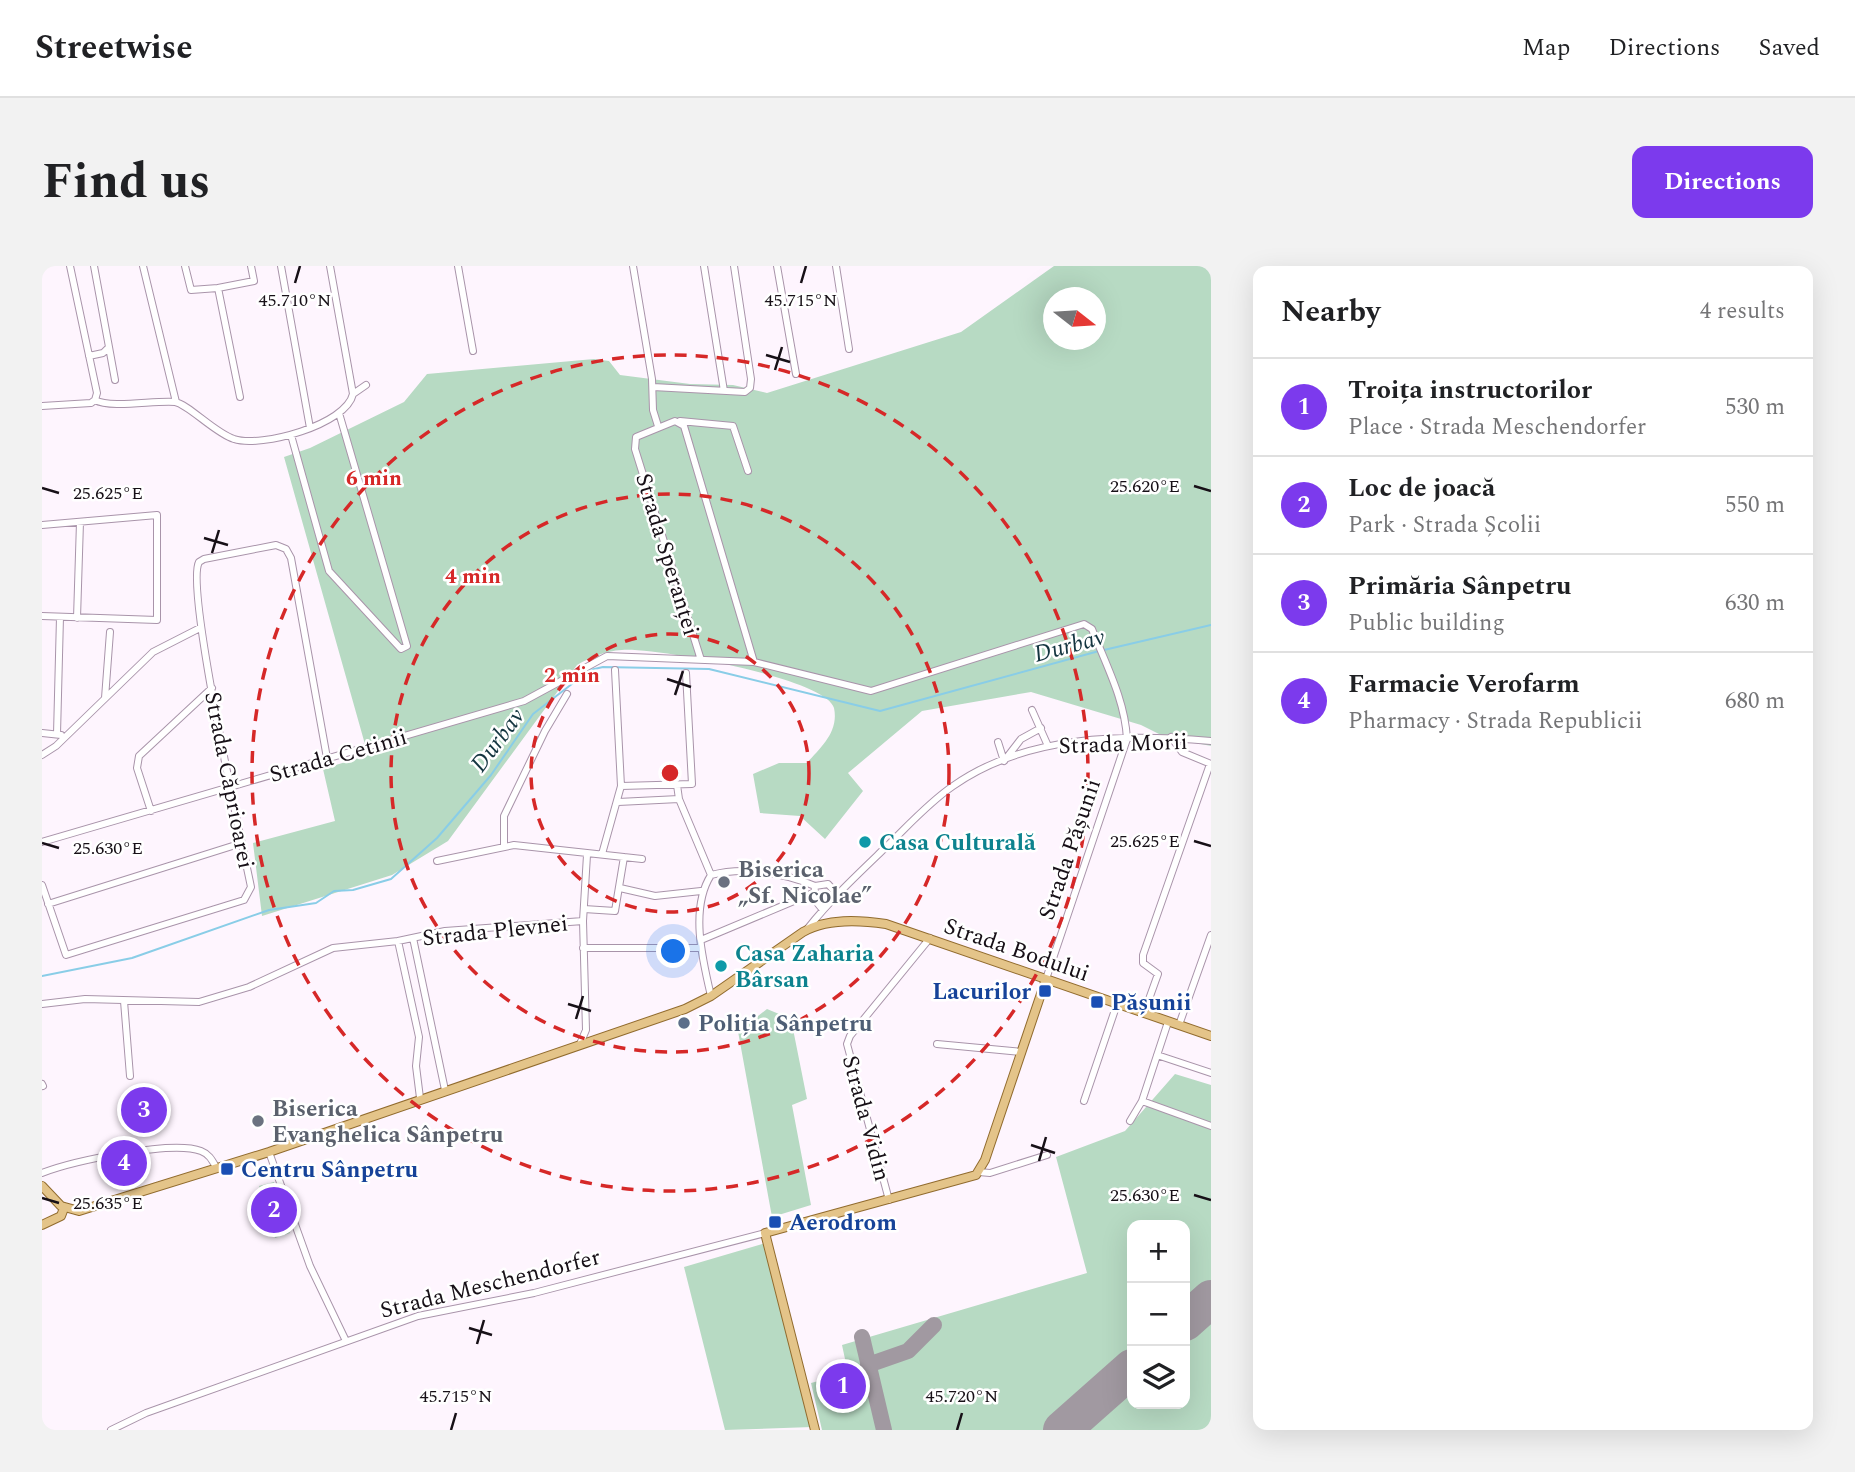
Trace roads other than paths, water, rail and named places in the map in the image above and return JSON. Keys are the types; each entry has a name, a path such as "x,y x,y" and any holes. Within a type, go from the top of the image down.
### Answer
{"main road":[{"name":"Strada Bodului","path":"64,1208 85,1209 269,1152 420,1098 672,1015 711,996 808,929 820,916 870,922 930,938 1211,1036"},
{"name":"Strada Pășunii","path":"979,1172 1046,979"},
{"name":"Strada Meschendorfer","path":"765,1233 965,1180 979,1172"},
{"path":"42,1186 64,1208 61,1216 42,1226"},
{"path":"765,1233 815,1430"}],"street":[{"path":"42,406 91,403 97,393 70,266"},
{"path":"94,266 115,380"},
{"path":"144,266 176,402"},
{"path":"185,266 191,290 254,281 251,266"},
{"path":"281,266 310,428"},
{"path":"95,400 108,403 176,402 233,439 250,441 291,435 339,413 353,394 330,266"},
{"path":"458,266 473,351"},
{"path":"633,266 653,387 653,410 658,426 680,421 733,426 748,471"},
{"path":"705,266 724,391"},
{"path":"653,387 744,392 750,388 751,379 734,266"},
{"path":"777,266 796,374"},
{"path":"836,266 849,349"},
{"path":"218,288 240,397"},
{"path":"89,356 103,353 109,347"},
{"path":"353,394 366,385"},
{"path":"291,435 329,571 401,649 407,646 339,413"},
{"path":"680,421 684,426 754,662"},
{"name":"Strada Speranței","path":"658,426 636,437 635,449 701,660"},
{"path":"42,525 157,515 157,620 42,616"},
{"path":"77,618 80,522"},
{"name":"Strada Căprioarei","path":"48,904 66,955 244,900 251,887 200,628 196,573 199,562 276,545 286,549 291,558 327,758"},
{"path":"57,734 60,617"},
{"name":"Strada Cetinii","path":"42,842 524,701 607,656 754,662 872,691 1077,625 1088,625 1124,714 1127,739"},
{"path":"42,755 64,738 152,652 200,628"},
{"path":"105,698 110,632"},
{"path":"602,854 621,786 615,670"},
{"path":"621,786 690,785 693,780 686,673"},
{"path":"151,811 137,768 139,756 212,688"},
{"path":"504,847 504,816 545,731 567,694"},
{"path":"1032,709 1048,746"},
{"path":"1004,761 1021,739 1041,728"},
{"path":"42,733 57,734 64,738"},
{"path":"1144,1013 1158,974 1143,963 1143,955 1210,764 1182,752 1171,737"},
{"name":"Strada Morii","path":"820,916 837,894 943,794 968,777 1048,746 1076,741 1171,737 1211,741"},
{"name":"Strada Pășunii","path":"1046,979 1127,739"},
{"path":"998,742 1004,761"},
{"path":"677,785 679,799 711,875"},
{"path":"618,802 679,799"},
{"path":"42,886 48,904 242,842"},
{"path":"437,861 504,847 540,846 587,855 642,859"},
{"path":"580,1044 586,1030 583,921 587,855"},
{"path":"584,909 615,911 624,857"},
{"path":"711,875 749,871 794,876 814,890 820,916"},
{"path":"711,875 701,891 701,944 711,996"},
{"path":"583,948 701,944 828,884 837,894"},
{"path":"620,888 655,896 701,891"},
{"name":"Strada Plevnei","path":"420,1098 416,1066 419,1037 398,941 445,932 583,921"},
{"path":"1179,1026 1211,935"},
{"path":"413,938 445,1090"},
{"name":"Strada Vidin","path":"889,1200 847,1044 850,1036 930,938"},
{"path":"42,1004 85,999 199,1002 249,987 333,948 398,941"},
{"path":"124,1001 130,1076"},
{"path":"1084,1101 1117,1004"},
{"path":"1130,1121 1142,1101 1168,1022"},
{"path":"586,1030 595,1040"},
{"path":"937,1044 1022,1052"},
{"path":"1157,1055 1211,1073"},
{"path":"1142,1101 1211,1126"},
{"path":"42,1173 125,1155 193,1149 206,1153 216,1167"},
{"path":"269,1152 310,1266 346,1341"},
{"name":"Strada Meschendorfer","path":"979,1172 990,1173 1046,1155"},
{"name":"Strada Meschendorfer","path":"111,1430 146,1413 430,1313 544,1291 765,1233"}],"waterway":[{"name":"Durbav","path":"1104,650 1211,625"},
{"name":"Durbav","path":"42,976 132,958 269,910 316,903 334,891 353,890 391,879 437,838 491,775 533,714 590,670 603,667 709,669 880,711 1099,651"}],"place":[{"name":"Casa Culturală","path":"865,842"},
{"name":"Biserica „Sf. Nicolae”","path":"724,882"},
{"name":"Casa Zaharia Bârsan","path":"721,966"},
{"name":"Lacurilor","path":"1045,991"},
{"name":"Pășunii","path":"1097,1002"},
{"name":"Poliția Sânpetru","path":"684,1023"},
{"name":"Primăria Sânpetru","path":"144,1110"},
{"name":"Biserica Evanghelica Sânpetru","path":"258,1121"},
{"name":"Farmacie Verofarm","path":"124,1163"},
{"name":"Centru Sânpetru","path":"227,1169"},
{"name":"Loc de joacă","path":"274,1210"},
{"name":"Aerodrom","path":"775,1222"},
{"name":"Troița instructorilor","path":"843,1386"}]}
